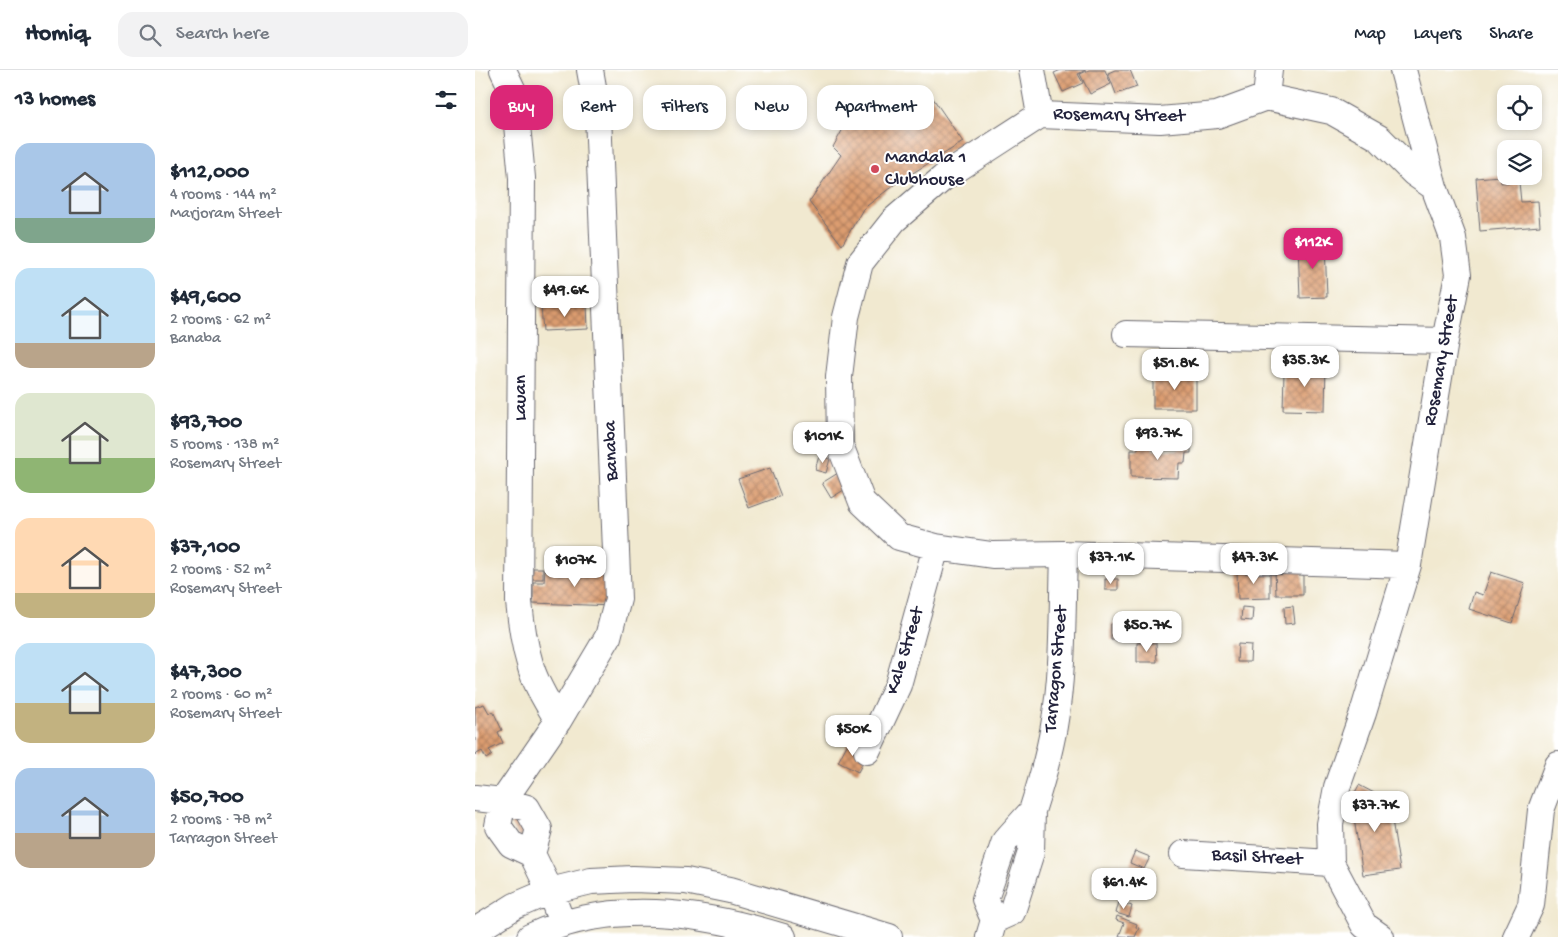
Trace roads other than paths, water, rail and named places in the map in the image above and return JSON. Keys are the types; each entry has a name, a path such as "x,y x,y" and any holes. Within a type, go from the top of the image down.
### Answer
{"street":[{"name":"Lauan","path":"503,70 514,93 522,178 519,602 530,666 543,696 558,721"},
{"name":"Banaba","path":"503,801 558,721 608,637 617,598 598,115 590,70"},
{"path":"1032,70 1040,115"},
{"path":"1269,70 1266,97 1331,111 1379,138 1414,172 1434,187"},
{"name":"Rosemary Street","path":"1372,931 1331,863 1330,824 1337,787 1363,713 1408,565 1445,341 1458,275 1453,238 1434,187 1403,70"},
{"name":"Rosemary Street","path":"1266,97 1217,116 1160,120 1040,115 943,178 894,220 860,263 846,317 839,377 840,445 862,502 899,537 936,547 992,555 1064,554 1408,565"},
{"path":"1126,334 1445,341"},
{"name":"Kale Street","path":"867,751 898,685 936,547"},
{"name":"Tarragon Street","path":"1032,811 1005,841 985,899 992,929 1011,912 1031,852 1032,811 1045,770 1058,695 1064,554"},
{"path":"1516,937 1531,905 1541,810 1558,765"},
{"path":"475,798 503,801 527,808 539,829 532,854 562,923"},
{"name":"Basil Street","path":"1183,854 1331,863"},
{"path":"475,931 515,906 549,891 591,881 633,879 686,881 730,890 889,937"},
{"path":"530,937 562,923 596,915 651,913 690,915 746,925 783,937"}],"place":[{"name":"Mandala 1 Clubhouse","path":"875,169"}]}
